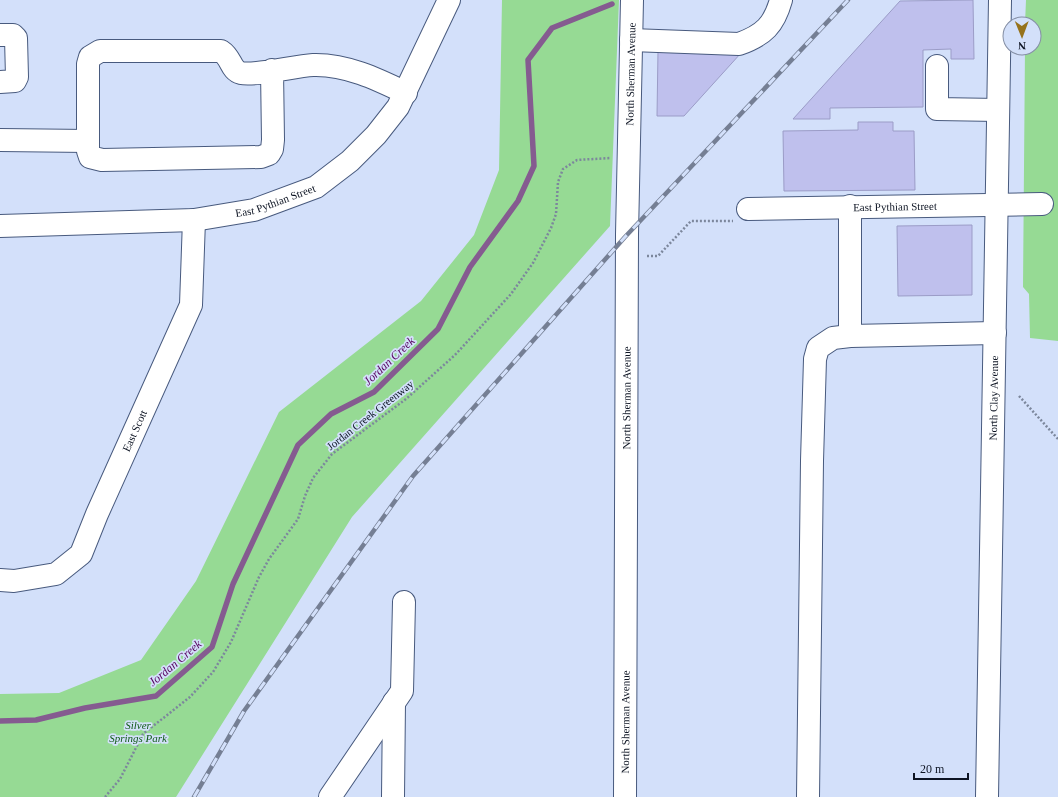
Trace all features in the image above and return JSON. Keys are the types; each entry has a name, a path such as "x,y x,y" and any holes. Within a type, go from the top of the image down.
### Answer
{"street":[{"name":"East Pythian Street","path":"0,226 194,220 254,210 316,187 350,161 376,135 398,107 449,0"},
{"name":"North Sherman Avenue","path":"625,797 627,234 632,0"},
{"path":"631,40 739,44 749,40 766,29 775,19 781,0"},
{"name":"North Clay Avenue","path":"987,797 1000,0"},
{"path":"0,35 13,35 16,38 17,77 15,81 0,82"},
{"path":"272,70 273,140 269,154 261,157 102,160 90,157 88,141 88,64 90,57 100,51 221,51 228,56 232,68 239,72 249,73 272,70 314,65 334,66 372,77 406,93"},
{"path":"937,66 937,109 998,110"},
{"path":"0,140 88,141"},
{"name":"East Pythian Street","path":"748,209 850,206 1042,204"},
{"path":"850,206 850,336"},
{"name":"East Scott","path":"0,580 14,581 56,574 81,554 97,514 191,305 194,220"},
{"path":"808,797 812,461 815,359 818,348 833,338 850,336 995,332"},
{"path":"330,797 402,691 404,602"},
{"path":"393,797 394,702"}],"path":[{"name":"Jordan Creek Greenway","path":"105,797 120,779 143,734 190,697 213,672 231,642 259,577 269,559 298,519 305,496 314,478 332,454 406,399 455,356 511,294 533,263 552,228 556,214 558,182 563,169 577,160 610,158"},
{"path":"1018,396 1058,439"}],"green space":[{"name":"Silver Springs Park","path":"502,0 619,0 610,226 352,517 176,797 0,797 0,694 59,693 141,660 196,581 279,412 421,301 474,235 499,170"},
{"path":"1026,0 1058,0 1058,341 1030,338 1029,294 1023,287 1025,56 1042,56 1042,16 1025,16"}],"building":[{"path":"973,0 974,59 951,59 951,49 923,50 923,107 830,108 830,119 793,119 900,1"},
{"path":"658,51 741,53 684,116 657,116"},
{"path":"858,122 893,122 893,131 914,131 915,190 784,191 783,131 858,130"},
{"path":"972,225 972,295 898,296 897,226"}],"waterway":[{"name":"Jordan Creek","path":"0,721 36,720 85,708 156,696 212,647 233,584 298,445 331,414 374,392 438,329 470,267 518,201 534,166 528,60 552,28 612,4"}],"railway":[{"path":"194,797 244,711 413,476 625,237 848,0"}]}
